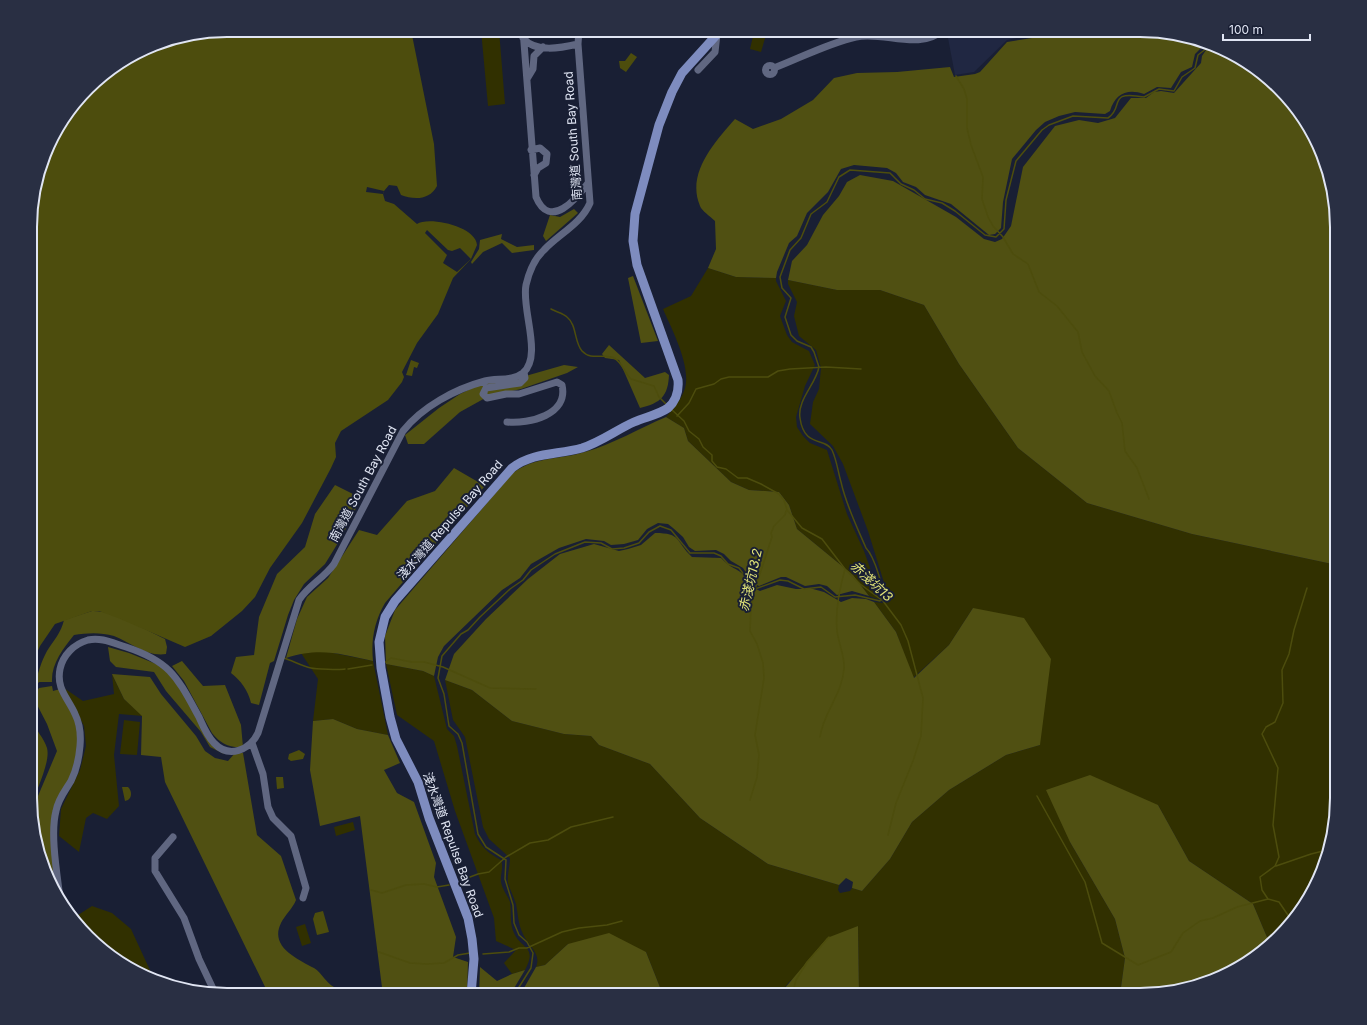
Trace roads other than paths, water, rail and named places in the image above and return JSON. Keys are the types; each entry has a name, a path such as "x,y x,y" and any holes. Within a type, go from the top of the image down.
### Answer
{"main road":[{"name":"淺水灣道 Repulse Bay Road","path":"472,988 474,959 470,924 429,818 418,782 393,728 379,656 380,632 387,614 395,600 512,468 532,457 575,449 599,442 633,422 661,412 674,400 678,390 678,380 637,265 634,247 634,219 656,135 672,92 688,66 714,37"}],"street":[{"name":"南灣道 South Bay Road","path":"252,743 260,729 299,600 307,589 334,564 403,431 417,416 460,390 486,381 514,377 524,372 529,365 532,357 524,298 529,275 535,261 543,250 557,240 587,210 590,203 578,37"},
{"path":"698,70 714,52 718,37"},
{"path":"774,68 856,37 918,40 930,37"},
{"path":"523,38 531,45 543,48 563,47 578,44"},
{"path":"523,38 531,150 538,203 545,208 555,211 568,206 588,183"},
{"path":"527,78 533,69 534,56 543,48"},
{"path":"531,150 540,148 547,154 546,163 538,168 534,175"},
{"path":"507,422 520,423 538,419 554,410 562,400 564,393 562,385 557,382 519,394 506,394 487,398 483,394 486,388 520,383 525,378 524,372"},
{"path":"59,887 54,820 59,801 76,768 80,741 77,718 63,695 59,683 60,667 65,656 70,650 85,641 99,639 136,650 156,659 169,668 178,680 208,735 217,746 226,750 237,751 245,749 252,743 263,774 268,807 273,818 291,836 306,888 303,898"},
{"path":"173,837 156,858 155,872 184,918 199,959 213,988"}],"waterway":[{"path":"518,988 531,968 533,953 527,942 519,935 514,923 513,905 505,879 506,860 486,847 478,834 462,743 458,734 449,726 444,694 438,678 442,656 461,634 468,630 510,589 523,580 531,570 555,554 585,542 601,543 612,549 624,548 639,543 649,532 660,526 671,530 690,553 714,553 721,556 728,564 739,568 755,589 780,580 788,581 804,589 821,587 835,597 855,595 880,601 882,591 879,574 866,548 849,507 832,450 829,446 810,438 802,427 800,418 801,405 819,367 811,347 797,341 791,335 785,317 791,298 782,288 780,277 790,250 801,238 811,214 827,202 839,177 850,170 890,173 901,184 914,190 925,199 942,203 955,211 985,235 996,237 1004,229 1006,200 1016,161 1042,130 1049,125 1073,116 1108,118 1113,114 1120,98 1125,96 1132,95 1144,97 1159,89 1174,91 1182,77 1195,68 1198,55 1206,49"},
{"path":"956,76 964,89 967,99 967,128 971,145 983,177 982,199 988,217 993,226 1003,237 1013,254 1028,264 1039,292 1057,306 1078,332 1082,352 1095,376 1109,391 1122,423 1125,451 1137,468 1149,499"},
{"name":"赤淺坑13","path":"551,309 564,314 570,320 579,347 582,351 589,356 606,356 614,358 631,379 654,386 659,397 666,404"},
{"path":"677,416 689,403 696,389 714,384 721,379 729,377 768,377 778,371 790,369 826,367 861,369"},
{"name":"赤淺坑13","path":"672,410 684,421 689,431 699,439 703,447 712,455 712,461 717,467 726,469 738,478 747,478 761,484 779,494 784,500 787,510 802,528 822,539 845,569 860,584 883,601 901,625 908,641 923,698 921,736 913,761 896,803 888,835"},
{"name":"赤淺坑13.2","path":"750,800 757,777 759,755 755,735 764,678 763,663 757,644 750,631 751,607 755,589 772,537 771,533 774,526 785,515 786,511"},
{"path":"820,737 825,720 843,678 844,669 838,635 837,615 838,599 845,569"},
{"path":"1268,899 1262,890 1260,877 1275,866 1279,857 1273,825 1278,768 1262,734 1266,727 1275,722 1283,703 1282,670 1289,654 1294,630 1307,588"},
{"path":"284,658 311,668 345,669"},
{"path":"384,663 391,658 412,662 424,662 443,667 490,688 536,689"},
{"path":"348,669 372,665"},
{"path":"1037,796 1085,882 1102,943 1138,965 1171,952 1183,933 1200,921 1213,918 1237,907 1268,899"},
{"path":"462,880 478,874 489,872 506,857 530,843 548,840 571,827 613,817"},
{"path":"1276,866 1323,851"},
{"path":"371,890 382,893 406,885 424,884 437,887 449,885"},
{"path":"1268,899 1279,902 1289,916"},
{"path":"483,954 509,952 519,948 527,948 562,932 579,928 607,925 622,921"},
{"path":"794,988 796,980 807,962 829,937"},
{"path":"379,952 410,963 427,964 444,963 458,955 470,953"}]}
